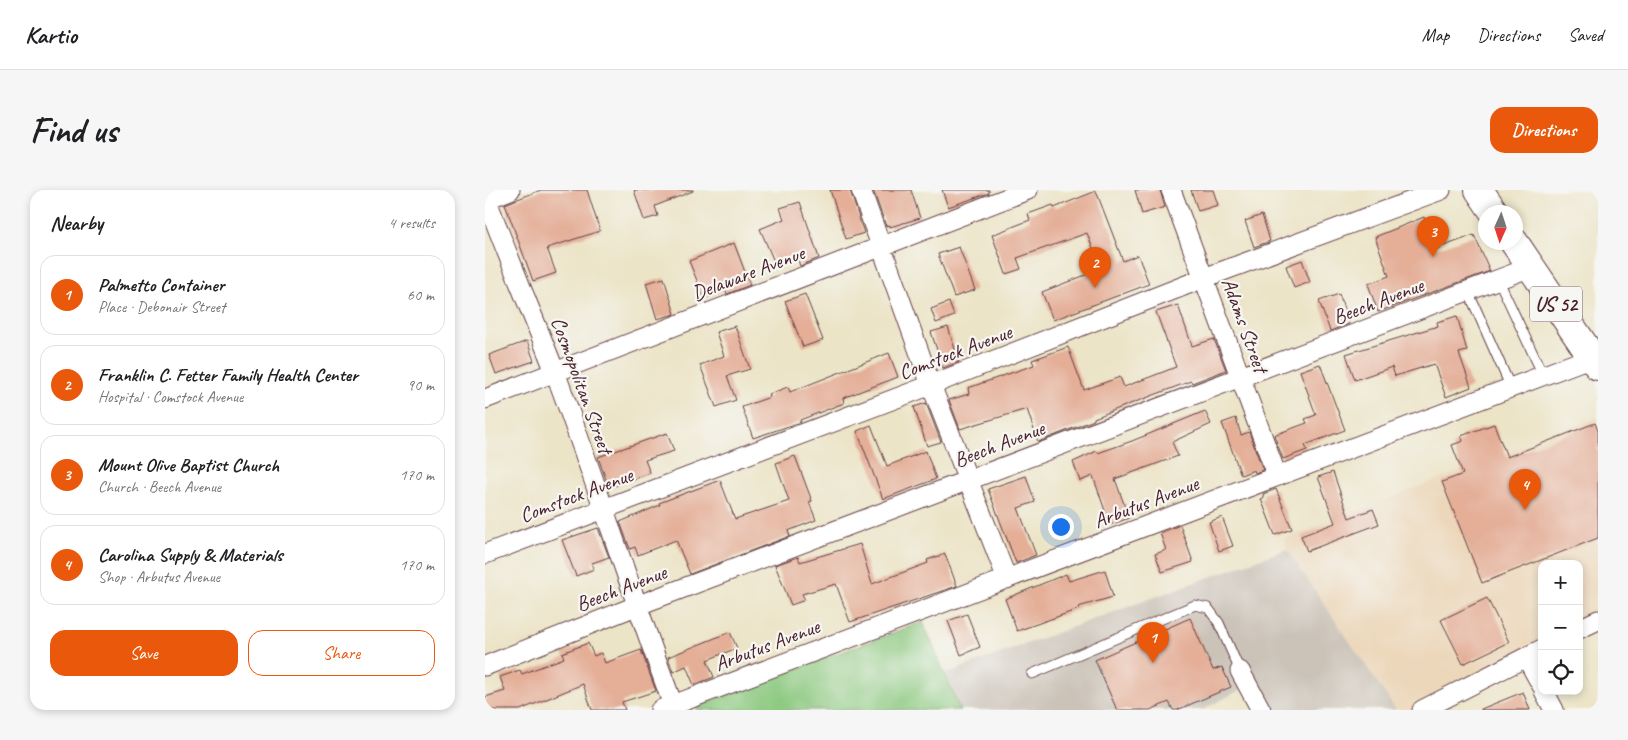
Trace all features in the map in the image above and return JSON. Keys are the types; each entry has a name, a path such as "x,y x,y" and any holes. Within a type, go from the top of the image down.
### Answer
{"main road":[{"path":"1479,190 1489,205"},
{"name":"US 52","path":"1519,250 1595,362"}],"street":[{"path":"485,198 510,190"},
{"path":"861,190 931,385 1007,579"},
{"name":"Delaware Avenue","path":"485,399 1028,190"},
{"name":"Adams Street","path":"1171,190 1277,476"},
{"name":"Comstock Avenue","path":"485,554 931,385 1204,278 1441,190"},
{"name":"Cosmopolitan Street","path":"485,198 555,373 604,508 636,606 666,708"},
{"name":"Beech Avenue","path":"485,666 636,606 1531,267"},
{"name":"Arbutus Avenue","path":"666,708 1543,375 1595,362"},
{"path":"1583,627 1598,620"},
{"path":"1422,710 1534,653 1538,670"},
{"path":"1241,672 1261,710"},
{"path":"1546,695 1554,710"}],"lane":[{"path":"1498,280 1543,375"},
{"path":"1468,291 1511,388"},
{"path":"1032,674 1195,605 1208,608 1219,623 1241,672"}],"shaded area":[{"path":"1598,417 1598,620 1583,627 1583,560 1538,560 1538,651 1422,710 1396,710 1287,549 1284,539"},
{"path":"1287,549 1396,710 1261,710 1248,686 1202,710 960,710 944,674"}],"green space":[{"path":"923,622 960,710 698,710 696,706"}],"building":[{"path":"541,190 587,190 600,231 547,248 556,273 533,281 505,204"},
{"path":"634,190 693,191 655,206 658,216 644,220"},
{"path":"830,190 850,190 864,233 846,239"},
{"path":"873,190 911,190 920,218 890,227 890,225 886,226"},
{"path":"942,190 989,190 989,193 948,207"},
{"path":"1135,190 1160,190 1165,207 1142,214"},
{"path":"1191,190 1213,190 1218,205 1198,211"},
{"path":"1096,191 1123,261 1138,255 1149,284 1053,320 1042,292 1101,269 1087,233 1017,258 1021,269 1006,274 992,235 1030,220 1028,214 1053,205 1054,208"},
{"path":"800,202 819,258 800,266 797,257 776,266 760,229 784,219 780,208"},
{"path":"1262,215 1270,241 1254,247 1245,221"},
{"path":"1424,217 1436,249 1474,235 1478,244 1478,250 1481,250 1490,271 1378,312 1368,284 1389,276 1375,237"},
{"path":"734,243 750,285 727,294 725,290 704,298 689,261"},
{"path":"959,247 975,290 954,297 938,254"},
{"path":"1302,260 1310,282 1294,288 1286,266"},
{"path":"664,278 675,314 657,319 646,283"},
{"path":"805,294 823,340 803,347 785,301"},
{"path":"1339,294 1349,324 1330,331 1319,301"},
{"path":"949,302 954,316 936,323 931,309"},
{"path":"1178,305 1192,346 1214,339 1226,370 1130,404 1038,442 1027,409 960,429 949,400 969,394 968,388 1034,365 1032,360 1068,347 1084,390 1120,377 1124,387 1176,367 1156,312"},
{"path":"1457,316 1467,351 1459,353 1471,387 1446,397 1434,364 1395,376 1392,367 1355,380 1346,354 1438,326 1437,322"},
{"path":"735,326 750,369 727,376 736,400 716,407 700,365 724,356 716,332"},
{"path":"948,327 959,362 943,368 931,332"},
{"path":"527,341 534,361 496,374 489,355"},
{"path":"889,353 898,377 843,398 844,403 800,420 801,422 753,438 742,407 770,397 769,394 788,387 790,392"},
{"path":"1320,364 1345,430 1305,445 1307,450 1283,459 1274,435 1307,423 1305,419 1316,415 1300,371"},
{"path":"926,403 941,442 927,446 914,407"},
{"path":"1205,411 1211,424 1172,442 1178,456 1115,479 1129,518 1110,525 1093,476 1080,481 1073,462 1097,451 1098,453 1132,441"},
{"path":"1236,418 1241,435 1249,432 1263,470 1255,473 1254,470 1241,475 1222,423"},
{"path":"1595,423 1598,431 1598,538 1482,583 1442,482 1463,474 1452,445 1463,441 1461,436 1494,424 1507,457"},
{"path":"871,425 887,466 926,451 936,479 883,499 857,431"},
{"path":"667,433 674,451 645,460 650,473 609,488 598,457"},
{"path":"795,456 812,501 809,502 816,520 788,531 790,536 690,574 676,540 638,555 635,547 630,549 620,522 660,505 659,503 720,480 735,519 789,501 776,463"},
{"path":"1333,472 1349,518 1373,509 1379,524 1307,551 1301,536 1335,523 1318,477"},
{"path":"1026,476 1035,502 1018,508 1036,555 1016,563 988,489"},
{"path":"1276,489 1292,529 1275,535 1261,499 1264,498 1263,494"},
{"path":"1222,517 1233,546 1219,551 1209,522"},
{"path":"1180,525 1193,562 1162,572 1155,554 1166,550 1160,533"},
{"path":"598,528 609,557 592,563 594,569 576,576 562,540"},
{"path":"860,544 872,584 928,563 927,560 945,554 957,586 850,622 836,584 802,594 805,600 791,605 775,565 798,557 800,562"},
{"path":"1105,570 1113,597 1078,607 1079,609 1017,631 1005,599 1066,574 1069,581"},
{"path":"1487,598 1509,642 1463,664 1441,620"},
{"path":"967,614 980,647 961,655 948,621"},
{"path":"1190,618 1213,670 1222,667 1231,687 1177,710 1173,710 1169,702 1150,710 1117,710 1095,660"},
{"path":"730,632 737,648 707,660 714,677 694,685 686,666 673,672 668,657"},
{"path":"588,643 594,656 601,653 605,663 641,650 656,691 622,702 625,710 592,710 583,684 520,710 485,710 485,697 505,691 500,677 520,670 522,674 564,658 562,653"},
{"path":"1523,692 1530,710 1481,710 1481,709"}],"place":[{"name":"Mount Olive Baptist Church","path":"1433,257"},
{"name":"Franklin C. Fetter Family Health Center","path":"1095,288"},
{"name":"Carolina Supply & Materials","path":"1525,510"},
{"name":"Palmetto Container","path":"1153,663"}]}
